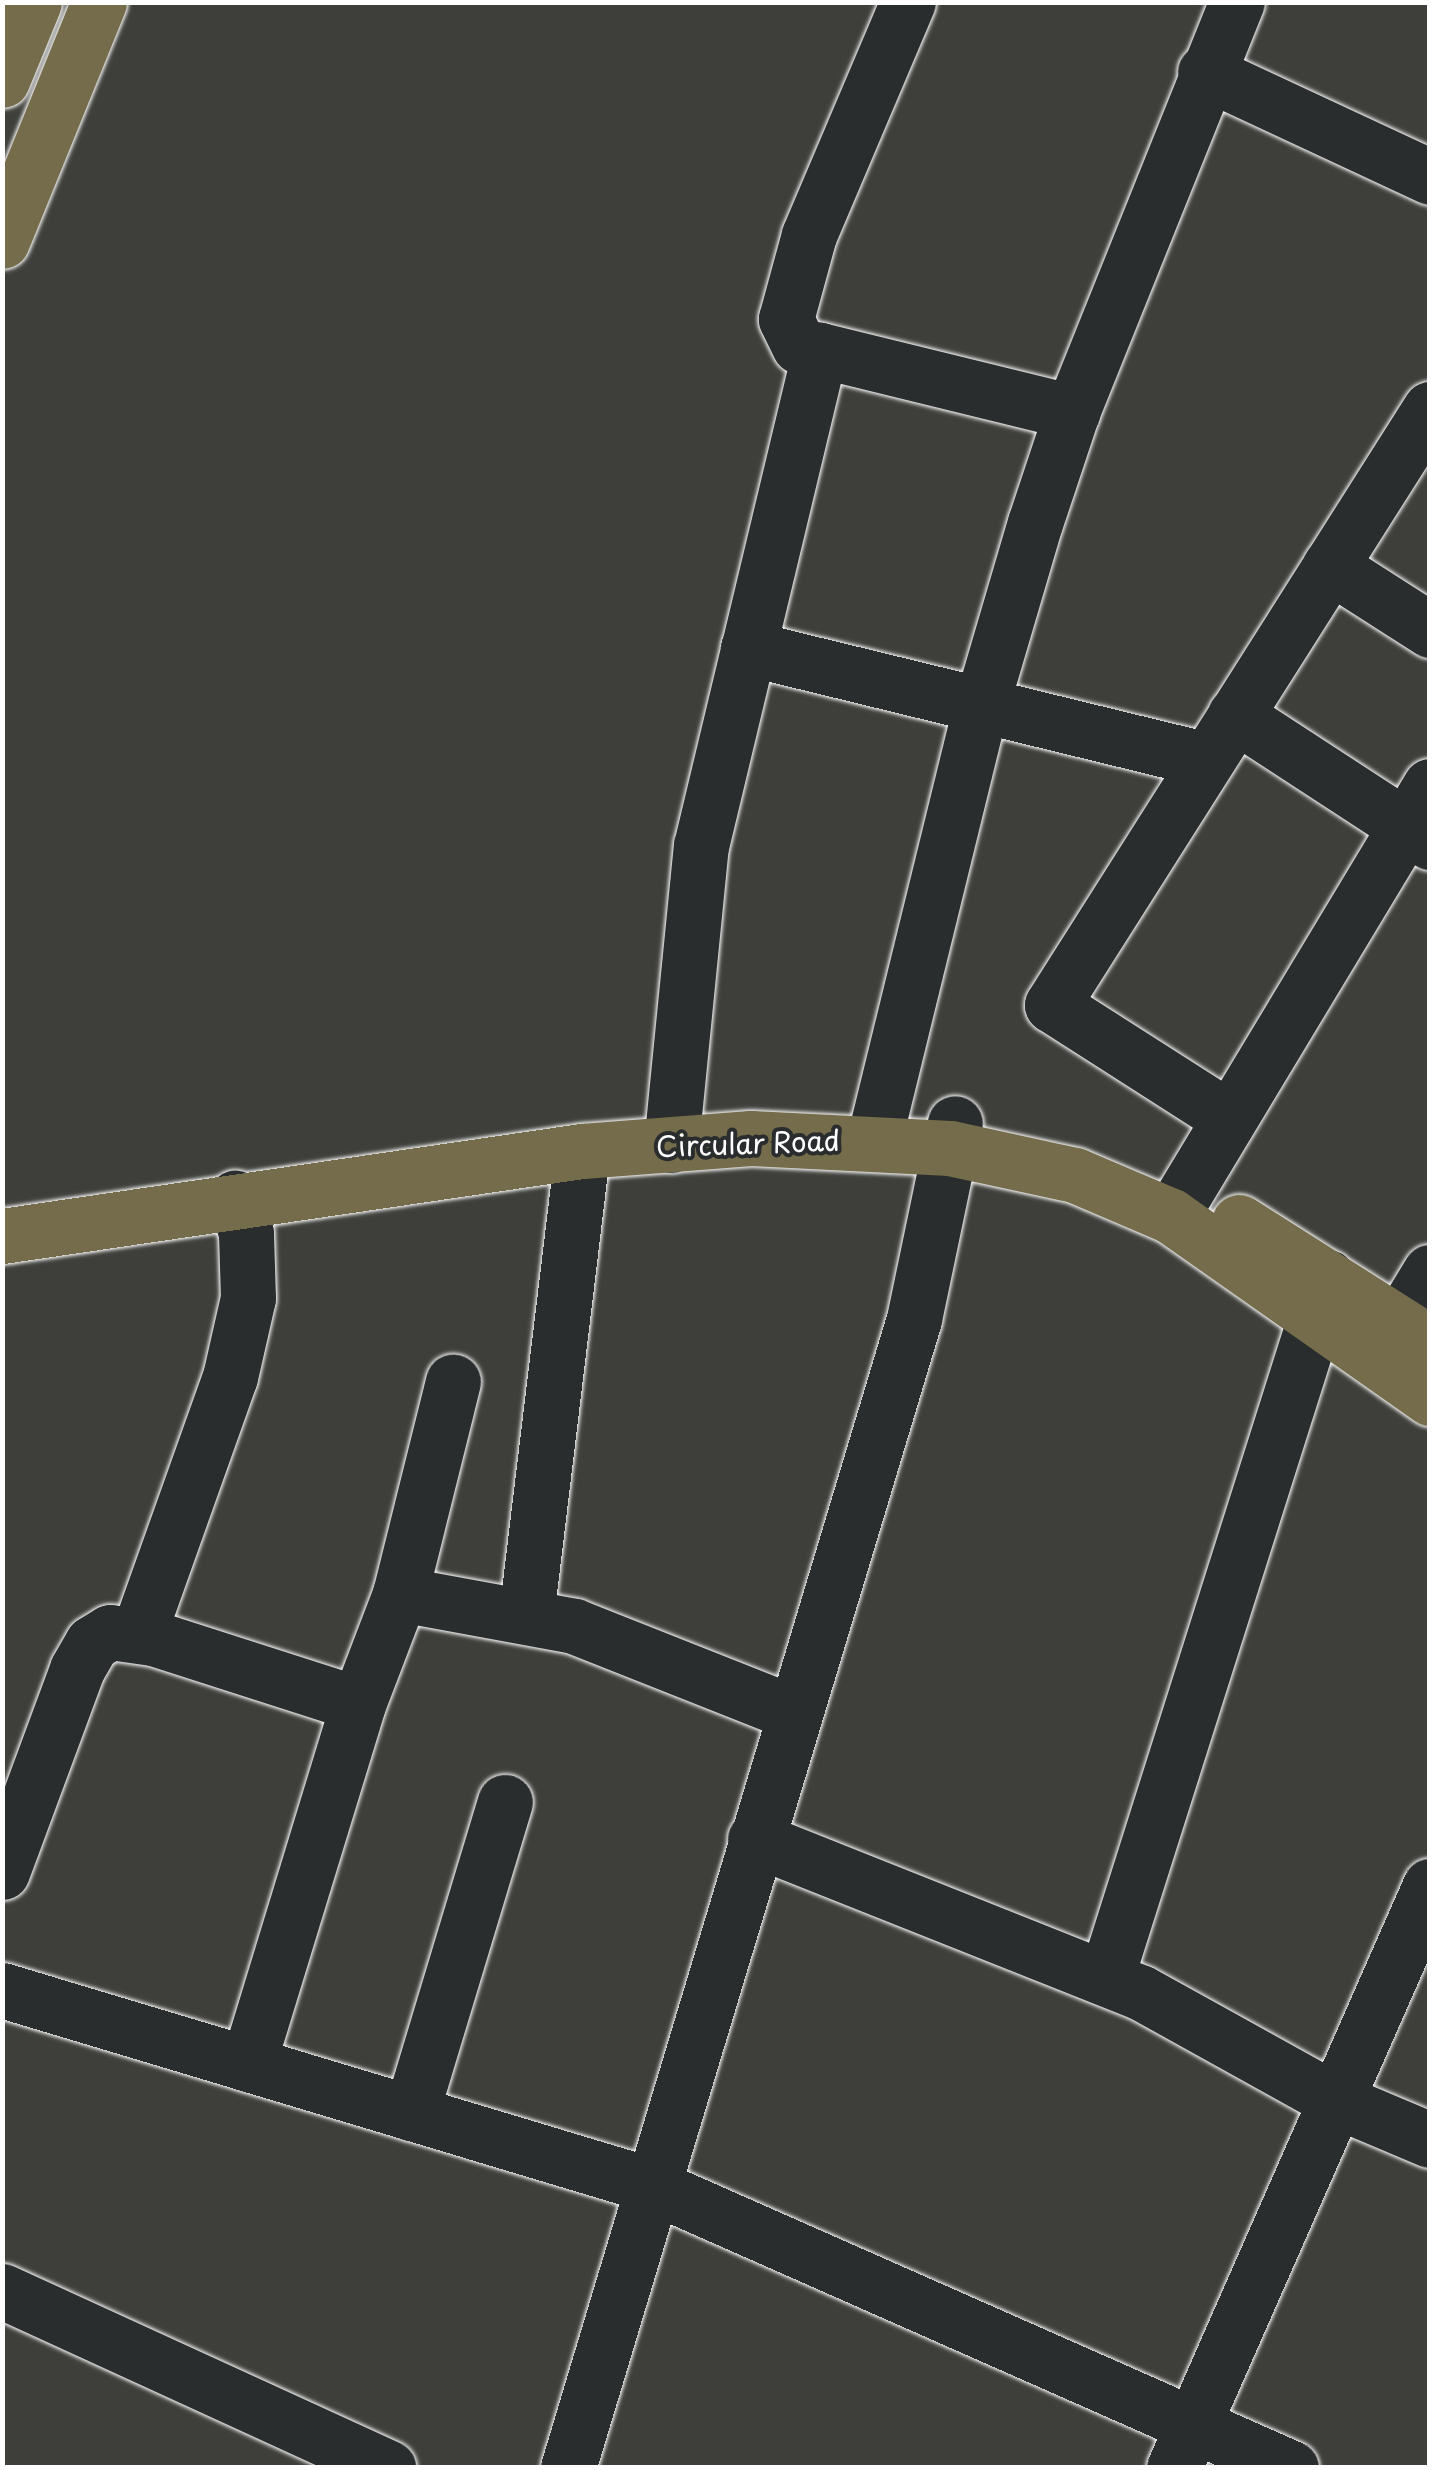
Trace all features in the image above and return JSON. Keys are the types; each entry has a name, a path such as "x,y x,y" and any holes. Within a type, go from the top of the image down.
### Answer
{"main road":[{"path":"2,80 34,2"},
{"path":"2,241 20,146 99,2"},
{"name":"Circular Road","path":"2,1236 235,1198 582,1151 672,1130 734,1108 1070,1148 1179,1203 1321,1296 1402,1341 1430,1398"},
{"name":"Circular Road","path":"2,1199 672,1130"}],"street":[{"path":"908,2 809,235 786,319 799,346 1072,412"},
{"path":"878,1125 981,706 1072,412 1205,72 1237,2"},
{"path":"1205,72 1425,166"},
{"path":"672,1130 701,846 820,350"},
{"path":"1229,1118 1052,1005 1430,409"},
{"path":"1330,566 1430,630"},
{"path":"748,648 1206,760"},
{"path":"1179,1203 1421,818 1235,715"},
{"path":"568,2468 648,2184 914,1320 953,1135"},
{"path":"526,1616 582,1151"},
{"path":"138,1635 230,1377 248,1298 246,1233 235,1198"},
{"path":"1402,1341 1430,1272"},
{"path":"1106,1978 1321,1296"},
{"path":"248,2064 358,1704 400,1594 453,1382"},
{"path":"400,1594 574,1626 794,1713"},
{"path":"2,1872 92,1643 110,1632 138,1635 358,1704"},
{"path":"410,2113 506,1802"},
{"path":"755,1839 1106,1978 1334,2099 1430,2140"},
{"path":"1184,2445 1430,1886"},
{"path":"2,1990 648,2184 1184,2445 1290,2468"},
{"path":"2,2291 388,2468"}]}
